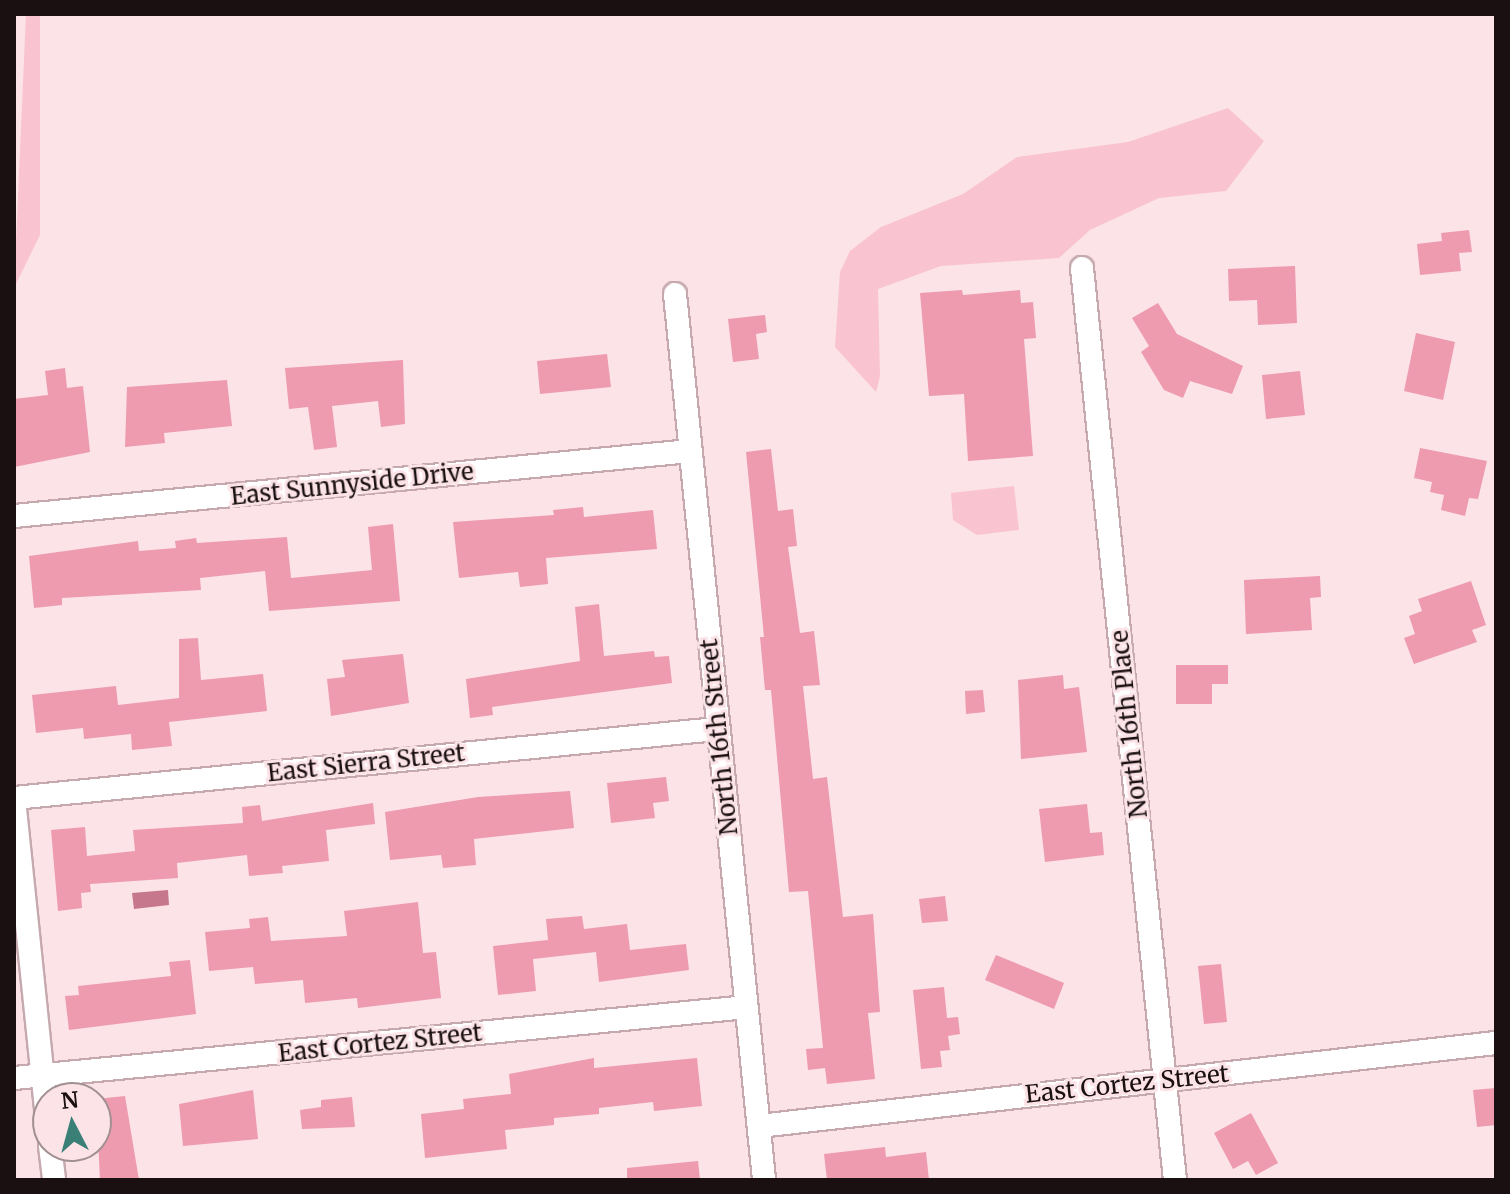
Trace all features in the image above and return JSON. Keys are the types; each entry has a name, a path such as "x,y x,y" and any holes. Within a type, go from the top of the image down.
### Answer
{"street":[{"name":"North 16th Place","path":"1082,268 1175,1180"},
{"name":"North 16th Street","path":"675,294 764,1180"},
{"name":"East Sunnyside Drive","path":"14,516 690,451"},
{"name":"East Sierra Street","path":"14,798 717,729"},
{"path":"14,798 44,1082"},
{"name":"East Cortez Street","path":"14,1078 747,1007"},
{"name":"East Cortez Street","path":"759,1126 1496,1043"}],"shaded area":[{"path":"26,14 40,14 40,235 14,288"},
{"path":"1228,108 1264,141 1226,191 1159,198 1090,230 1059,258 941,266 878,289 880,376 876,392 835,347 840,272 850,251 881,227 963,194 1017,157 1128,142"},
{"path":"1014,486 1019,530 977,535 953,520 951,493"},
{"path":"168,890 169,905 134,909 132,893"}],"building":[{"path":"1469,230 1472,252 1459,253 1461,271 1420,275 1417,244 1442,241 1441,233"},
{"path":"1295,266 1297,323 1258,325 1257,300 1229,301 1228,269"},
{"path":"962,290 963,295 1020,290 1021,303 1033,302 1036,338 1024,339 1033,456 968,461 964,394 929,396 920,293"},
{"path":"1158,303 1177,334 1243,366 1232,394 1190,381 1183,398 1164,390 1141,352 1149,346 1132,318"},
{"path":"765,315 767,332 756,334 759,359 733,362 728,319"},
{"path":"1416,333 1455,342 1443,400 1404,391"},
{"path":"607,354 611,387 540,394 537,361"},
{"path":"403,360 405,424 381,427 378,401 332,406 337,447 314,450 308,407 289,409 285,368"},
{"path":"65,368 67,388 83,386 90,452 14,467 14,399 48,395 45,371"},
{"path":"1300,371 1305,415 1266,419 1262,375"},
{"path":"227,380 232,426 164,433 165,443 125,447 127,387"},
{"path":"1420,448 1487,461 1478,499 1469,498 1465,516 1441,510 1444,495 1430,492 1432,482 1414,478"},
{"path":"771,449 778,511 793,509 797,546 788,547 800,633 814,631 820,685 803,686 813,779 827,777 843,917 873,914 880,1012 868,1013 875,1079 827,1084 825,1068 808,1070 806,1049 823,1048 808,891 789,892 771,690 765,690 760,637 764,637 746,452"},
{"path":"583,507 584,517 653,510 657,549 546,558 548,584 520,587 518,572 459,578 453,522 554,515 553,510"},
{"path":"393,524 400,601 269,611 265,571 200,578 201,590 62,598 62,605 34,608 29,556 138,541 139,551 176,548 175,541 196,538 197,543 287,537 291,578 372,570 368,527"},
{"path":"1320,576 1321,597 1310,598 1312,630 1246,634 1244,580"},
{"path":"1471,581 1486,625 1472,630 1477,642 1414,664 1404,638 1415,634 1409,616 1422,611 1418,599"},
{"path":"599,604 604,656 654,651 655,657 669,656 672,683 492,707 493,715 470,718 466,679 580,661 575,607"},
{"path":"198,638 201,680 263,674 267,711 169,722 172,746 132,750 131,734 84,739 83,728 36,733 32,695 116,686 118,705 179,698 179,639"},
{"path":"403,654 409,703 331,716 327,679 345,677 342,660"},
{"path":"1176,665 1228,665 1228,684 1212,684 1212,704 1176,704"},
{"path":"1063,675 1064,689 1079,687 1087,752 1021,759 1018,680"},
{"path":"983,690 985,712 966,714 965,691"},
{"path":"666,777 669,801 653,803 655,818 611,823 607,783"},
{"path":"570,791 574,828 474,839 476,865 443,868 441,855 390,860 385,812 478,797"},
{"path":"373,803 375,824 326,830 329,861 282,866 283,873 249,876 247,855 177,863 178,878 90,884 91,892 81,893 82,908 58,911 51,830 85,827 87,856 135,851 133,830 243,823 242,807 260,805 262,821"},
{"path":"1087,804 1090,833 1102,832 1104,855 1045,862 1039,809"},
{"path":"945,896 948,921 922,923 919,899"},
{"path":"418,902 423,953 436,952 441,998 358,1008 357,998 305,1003 303,980 255,984 253,967 209,971 205,932 250,928 249,919 268,917 271,941 347,936 344,911"},
{"path":"582,916 584,929 627,924 630,950 686,944 689,970 599,982 596,952 533,959 536,991 498,995 493,946 548,940 546,919"},
{"path":"996,955 1064,983 1054,1009 985,980"},
{"path":"190,960 196,1014 69,1030 65,996 79,995 78,986 171,976 169,962"},
{"path":"1221,964 1227,1022 1204,1024 1198,966"},
{"path":"944,987 947,1018 958,1017 960,1034 948,1036 950,1050 940,1051 942,1067 921,1069 913,990"},
{"path":"594,1058 594,1068 697,1058 702,1106 654,1111 653,1102 599,1108 599,1114 554,1118 554,1125 505,1130 507,1149 425,1158 421,1114 464,1109 463,1099 511,1094 509,1074"},
{"path":"1496,1088 1496,1125 1477,1127 1473,1090"},
{"path":"253,1090 258,1139 183,1146 179,1104"},
{"path":"125,1096 139,1180 100,1180 99,1162 112,1162 112,1097"},
{"path":"352,1097 355,1127 302,1129 300,1110 321,1107 321,1100"},
{"path":"1251,1113 1278,1163 1256,1175 1248,1161 1233,1169 1214,1133"},
{"path":"885,1147 886,1157 926,1152 929,1180 827,1180 824,1154"},
{"path":"698,1161 700,1180 627,1180 627,1168"}]}
